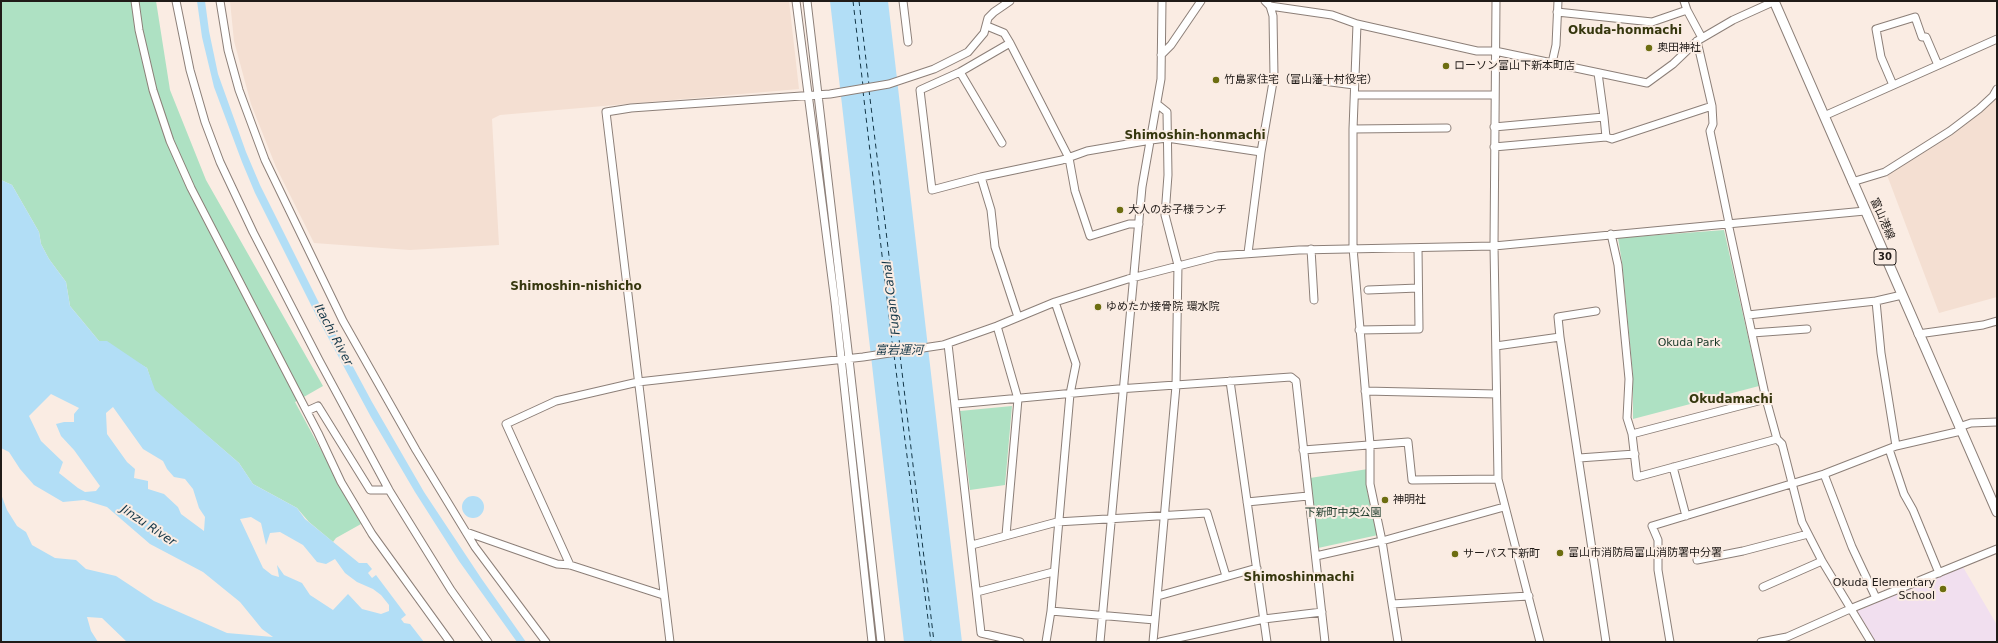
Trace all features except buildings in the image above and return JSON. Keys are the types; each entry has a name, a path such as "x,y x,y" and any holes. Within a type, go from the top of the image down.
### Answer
{"main road":[{"name":"富山港線","path":"1774,1 1918,334 1997,511"}],"street":[{"path":"135,1 139,30 152,83 170,141 191,188 342,482 372,534 450,642"},
{"path":"176,1 190,70 205,122 220,162 282,290 389,490 451,590 488,642"},
{"path":"220,1 228,50 239,90 265,160 343,321 416,450 466,532 546,642"},
{"path":"796,1 841,360 872,642"},
{"path":"806,1 849,358 881,642"},
{"path":"903,1 908,42"},
{"path":"670,642 663,595 606,112 631,108 830,94 889,84 918,75 968,52 984,33 988,18 1010,1"},
{"path":"1100,642 1113,518 1142,187 1157,104 1161,55 1162,1"},
{"path":"1161,55 1171,45 1201,1"},
{"path":"1496,1 1494,95 1494,246 1498,480 1540,642"},
{"path":"1552,63 1556,44 1558,1"},
{"path":"1684,1 1699,40 1712,106 1713,124 1710,131 1752,334 1766,398 1777,439 1782,444 1802,522 1822,561 1871,642"},
{"path":"1268,4 1332,15 1357,24 1477,51 1495,51 1647,83 1673,64 1699,40 1733,20 1774,1"},
{"path":"1248,253 1274,76 1273,16 1268,4"},
{"path":"1557,12 1652,22 1687,10"},
{"path":"1893,85 1881,57 1876,29 1915,17 1922,37 1926,37 1938,65"},
{"path":"1357,24 1353,129 1353,248 1370,444 1370,484 1382,541 1398,642"},
{"path":"987,26 1004,33 1069,158 1075,191 1090,236 1129,224 1139,224"},
{"path":"1824,116 1997,39"},
{"path":"1010,43 960,72 920,90 932,190 981,177 1042,165 1069,158 1086,151 1167,138 1262,152"},
{"path":"960,72 1002,143"},
{"path":"1598,73 1606,137"},
{"path":"1308,79 1354,85"},
{"path":"1852,182 1885,172 1950,131 1979,109 1993,96 1997,89"},
{"path":"1355,95 1494,95"},
{"path":"1153,642 1176,386 1178,265 1165,215 1168,175 1167,112 1157,104"},
{"path":"1494,147 1606,137 1612,139 1712,106"},
{"path":"1494,127 1604,117"},
{"path":"1353,129 1447,128"},
{"path":"981,177 991,210 995,247 1018,317"},
{"path":"570,565 520,450 506,424 556,401 638,382 841,360 948,344 1055,302 1135,277 1217,256 1353,248 1494,246 1866,211"},
{"path":"1612,234 1618,265 1629,379 1627,418 1632,434 1637,477 1777,439"},
{"path":"1359,330 1419,329 1418,248"},
{"path":"1311,250 1314,300"},
{"path":"1368,290 1418,288"},
{"path":"1748,315 1876,301 1902,295"},
{"path":"1876,301 1893,447 1904,494 1913,510 1939,573"},
{"path":"1046,642 1051,611 1057,522 1070,394 1076,364 1055,302"},
{"path":"1596,311 1558,317 1606,642"},
{"path":"1918,334 1983,326 1997,321"},
{"path":"997,326 1018,399 1006,535"},
{"path":"1752,334 1807,329"},
{"path":"1496,346 1560,337"},
{"path":"948,344 981,633 1020,642"},
{"path":"956,404 1124,388 1176,386 1291,377 1296,381 1308,496 1326,642"},
{"path":"1230,381 1267,642"},
{"path":"1365,390 1496,394"},
{"path":"1632,434 1766,398"},
{"path":"307,412 318,406 370,490 389,490"},
{"path":"1670,642 1658,570 1658,540 1652,526 1824,474 1893,447 1960,429 1971,424 1997,422"},
{"path":"1304,450 1408,442 1412,480 1498,480"},
{"path":"1579,458 1635,454"},
{"path":"1673,467 1686,516"},
{"path":"1824,474 1852,547 1876,598"},
{"path":"1247,502 1308,496"},
{"path":"1316,556 1382,541 1504,507"},
{"path":"972,545 1057,522 1165,514 1207,513 1226,576"},
{"path":"466,532 557,564 570,565 663,595"},
{"path":"1697,560 1743,551 1808,534"},
{"path":"1761,642 1777,641 1876,598 1997,549"},
{"path":"1763,587 1822,561"},
{"path":"1158,596 1257,568"},
{"path":"977,592 1053,572"},
{"path":"1392,604 1528,596"},
{"path":"1051,611 1155,620"},
{"path":"1160,642 1264,619 1322,612"}],"shaded area":[{"path":"230,1 789,1 799,89 500,115 492,119 499,245 410,250 314,243 276,167 251,104 234,41"},
{"path":"1997,95 1997,297 1939,313 1887,175 1952,134 1994,101"},
{"name":"Okuda Elementary School","path":"1963,567 1997,625 1997,642 1876,642 1857,611"}],"green space":[{"path":"1,1 156,1 170,90 206,180 323,386 295,402 361,524 336,538 333,542 309,522 297,508 253,484 239,463 154,390 147,368 99,341 70,306 66,282 49,259 41,244 39,232 12,185 1,180"},
{"name":"Okuda Park","path":"1724,230 1759,386 1633,419 1633,375 1622,262 1618,238"},
{"path":"1012,406 1005,485 970,490 960,411"},
{"name":"下新町中央公園","path":"1368,469 1367,491 1378,535 1318,548 1310,478"}],"water":[{"name":"Itachi River","path":"197,1 205,1 209,31 218,74 246,152 260,185 323,311 372,402 424,492 481,578 526,642 517,642 459,561 415,492 371,417 316,315 255,193 242,162 214,87 202,37"},
{"name":"富岩運河","path":"830,1 888,1 962,642 904,642"},
{"name":"Jinzu River","path":"1,180 12,185 39,232 41,244 49,259 66,282 70,306 99,341 107,341 147,368 155,390 239,463 253,484 297,508 305,519 359,563 367,563 372,569 368,573 372,578 376,575 406,615 401,619 404,623 410,624 424,642 127,642 102,618 87,617 91,631 98,642 1,642 1,494 7,510 17,526 26,532 32,545 55,558 76,560 86,569 116,576 154,601 227,633 273,637 262,629 240,602 203,572 150,544 107,507 84,500 63,502 34,485 20,469 9,452 1,448","holes":["51,394 79,408 74,414 74,422 56,424 61,436 74,450 100,486 96,491 85,492 59,473 63,462 41,441 29,416","113,407 143,449 163,461 167,469 174,477 185,479 193,489 199,508 205,517 204,531 181,514 178,507 164,494 148,489 148,481 134,478 135,469 127,462 107,434 106,413","251,517 261,523 266,545 270,533 280,532 303,545 317,562 326,564 335,559 345,573 357,582 373,589 381,595 389,605 389,611 381,614 362,609 348,594 333,610 310,595 302,583 284,575 277,565 279,577 272,575 263,568 240,519"]},
{"path":"473,496 481,499 484,507 481,515 473,518 465,515 462,507 465,499"}],"ferry route":[{"path":"853,1 863,86"},
{"path":"859,1 869,85"},
{"path":"869,90 900,347"},
{"path":"863,91 893,350"},
{"path":"894,355 931,642"},
{"path":"900,355 934,642"}],"place":[{"name":"奥田神社","path":"1649,48"},
{"name":"ローソン富山下新本町店","path":"1446,66"},
{"name":"竹島家住宅（富山藩十村役宅）","path":"1216,80"},
{"name":"大人のお子様ランチ","path":"1120,210"},
{"name":"ゆめたか接骨院 環水院","path":"1098,307"},
{"name":"神明社","path":"1385,500"},
{"name":"富山市消防局富山消防署中分署","path":"1560,553"},
{"name":"サーパス下新町","path":"1455,554"},
{"name":"Okuda Elementary School","path":"1943,589"}],"district":[{"name":"Okuda-honmachi","path":"1625,31"},
{"name":"Shimoshin-honmachi","path":"1195,136"},
{"name":"Shimoshin-nishicho","path":"576,287"},
{"name":"Okudamachi","path":"1731,400"},
{"name":"Shimoshinmachi","path":"1299,578"}],"water label":[{"name":"Fugan Canal","path":"892,298"}]}
